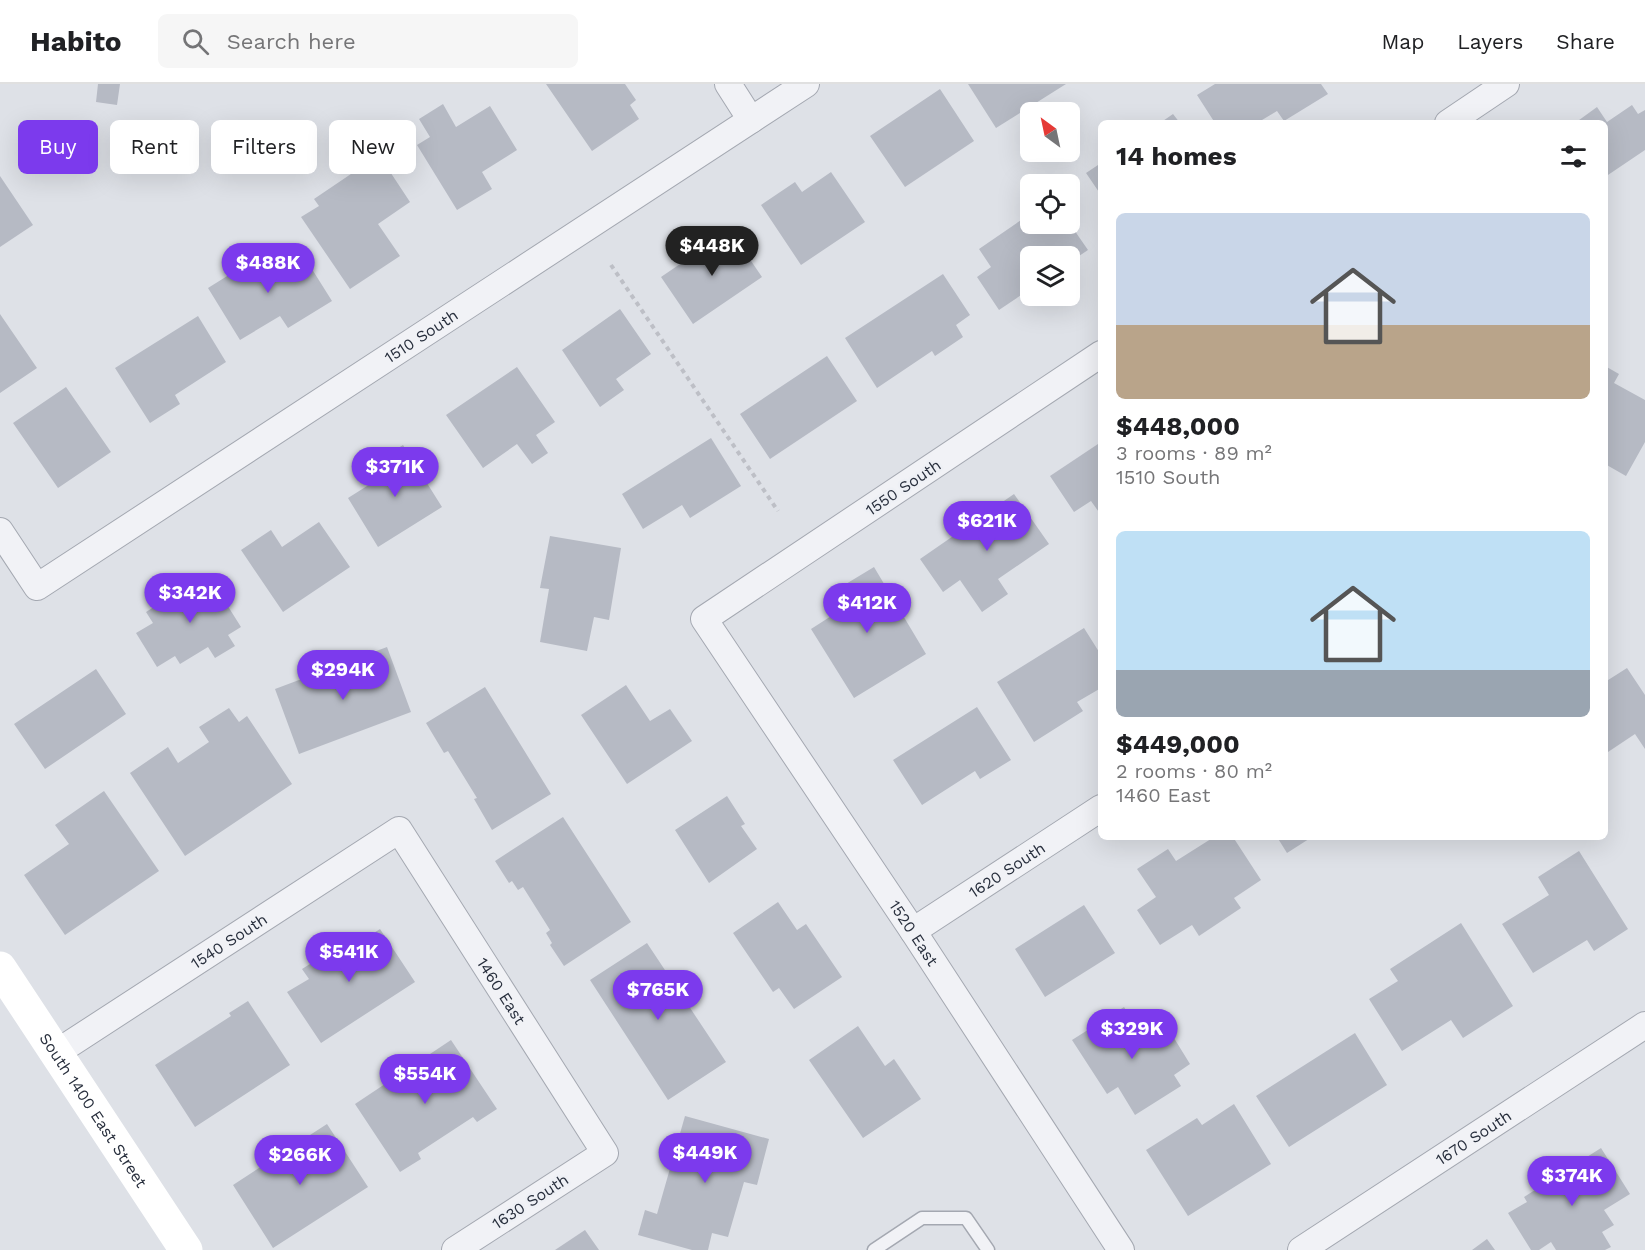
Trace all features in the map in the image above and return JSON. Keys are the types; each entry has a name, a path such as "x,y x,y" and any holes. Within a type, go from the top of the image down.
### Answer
{"street":[{"path":"728,84 752,120"},
{"name":"1510 South","path":"0,531 38,587 806,84"},
{"path":"1452,120 1506,84"},
{"name":"1550 South","path":"704,619 1098,356"},
{"name":"1520 East","path":"704,619 913,931 1121,1250"},
{"name":"1620 South","path":"913,931 1098,810"},
{"name":"1540 South","path":"56,1053 399,830"},
{"name":"1460 East","path":"399,830 605,1153"},
{"name":"South 1400 East Street","path":"0,968 186,1250"},
{"name":"1670 South","path":"1301,1250 1645,1025"},
{"name":"1630 South","path":"455,1250 605,1153"}],"lane":[{"path":"874,1250 922,1218 966,1218 988,1250"}],"path":[{"path":"611,265 778,511"}],"building":[{"path":"98,84 120,84 117,105 96,102"},
{"path":"546,84 625,84 636,100 630,105 639,119 592,151"},
{"path":"968,84 1066,84 1037,102 1020,102 1020,113 996,128"},
{"path":"1215,84 1321,84 1328,94 1286,120 1277,111 1262,120 1213,120 1197,95"},
{"path":"940,89 974,141 905,187 870,136"},
{"path":"443,104 456,127 490,106 517,150 482,172 492,189 457,210 417,145 430,137 419,119"},
{"path":"1632,105 1638,114 1645,110 1645,150 1608,175 1608,121"},
{"path":"1597,107 1606,120 1579,120"},
{"path":"1173,114 1178,120 1164,120"},
{"path":"1098,165 1098,191 1086,173"},
{"path":"831,172 865,222 801,265 761,205 795,182 802,192"},
{"path":"351,174 392,174 410,202 378,224 400,256 350,289 301,217 319,206 314,199"},
{"path":"0,176 33,225 0,247"},
{"path":"1020,221 1020,234 1077,234 1088,250 1080,255 1080,246 1020,246 1020,296 999,310 977,277 991,267 979,249"},
{"path":"730,230 762,277 693,324 661,277"},
{"path":"277,245 295,275 310,266 332,301 288,328 280,316 240,340 208,288"},
{"path":"943,274 970,315 956,325 963,337 935,356 932,351 877,388 845,338"},
{"path":"620,309 651,354 616,379 624,390 600,407 562,350"},
{"path":"0,314 37,368 0,393"},
{"path":"198,316 226,362 175,395 180,404 150,423 115,368"},
{"path":"827,356 857,401 770,459 740,414"},
{"path":"517,367 555,422 536,435 548,453 532,464 517,444 483,468 446,415"},
{"path":"1608,368 1619,374 1614,383 1645,400 1645,442 1626,476 1608,466"},
{"path":"66,387 111,452 58,488 13,423"},
{"path":"711,438 741,486 690,518 682,505 643,529 622,494"},
{"path":"1098,444 1098,511 1091,501 1074,512 1050,476"},
{"path":"403,445 442,507 378,547 348,498 383,476 374,463"},
{"path":"1014,494 1049,544 998,579 1008,594 982,612 960,580 943,592 920,559"},
{"path":"319,522 350,567 283,612 241,550 271,530 282,547"},
{"path":"550,536 621,548 609,620 594,617 587,651 540,642 549,589 540,588"},
{"path":"874,567 926,654 854,698 811,629 836,613 826,596"},
{"path":"207,573 241,627 228,635 235,646 215,658 208,647 180,664 175,656 157,667 136,633 153,623 146,612"},
{"path":"1084,628 1098,650 1098,690 1077,702 1083,711 1034,742 997,682"},
{"path":"387,647 411,712 299,754 275,689"},
{"path":"1627,668 1645,695 1645,749 1635,734 1608,752 1608,680"},
{"path":"96,669 126,714 45,769 14,724"},
{"path":"626,685 650,721 670,709 692,741 627,784 581,715"},
{"path":"485,687 551,794 492,830 474,799 477,798 448,751 444,753 426,723"},
{"path":"977,707 1011,760 980,779 975,771 922,805 893,760"},
{"path":"229,708 239,722 247,716 292,784 185,856 130,773 168,747 178,763 209,742 199,727"},
{"path":"104,791 159,871 65,935 24,875 69,844 55,825"},
{"path":"727,796 745,824 741,826 757,849 709,883 675,830"},
{"path":"563,817 631,922 564,966 550,945 552,943 546,933 550,930 523,887 518,890 512,881 509,883 495,861"},
{"path":"1209,840 1235,840 1261,880 1234,898 1241,908 1199,936 1192,925 1160,945 1137,910 1156,897 1137,869 1168,849 1176,861"},
{"path":"1279,840 1307,840 1287,853"},
{"path":"1579,851 1628,929 1594,951 1587,940 1533,973 1502,924 1549,895 1538,877"},
{"path":"778,902 797,930 806,924 842,977 794,1009 779,988 773,992 733,933"},
{"path":"1084,905 1115,953 1045,997 1015,949"},
{"path":"1461,923 1513,1006 1463,1038 1451,1020 1402,1051 1369,999 1398,981 1390,969"},
{"path":"380,929 415,982 321,1043 287,992 309,979 302,969 326,954 324,951 353,932 360,942"},
{"path":"647,943 726,1062 668,1100 590,980"},
{"path":"248,1001 290,1065 195,1127 155,1065 231,1016 229,1013"},
{"path":"1124,1007 1147,1043 1169,1030 1190,1064 1174,1075 1181,1086 1135,1115 1118,1087 1107,1094 1072,1040"},
{"path":"858,1026 885,1066 894,1059 921,1099 863,1138 809,1060"},
{"path":"1355,1033 1387,1085 1289,1147 1256,1096"},
{"path":"451,1040 497,1109 477,1122 473,1117 418,1153 421,1159 400,1172 355,1104"},
{"path":"1234,1104 1271,1164 1188,1216 1146,1150 1197,1118 1202,1125"},
{"path":"685,1116 769,1139 757,1185 744,1182 728,1237 712,1233 708,1250 692,1250 638,1235 645,1210 657,1214"},
{"path":"327,1124 368,1187 273,1248 233,1185"},
{"path":"1601,1148 1630,1194 1604,1210 1614,1225 1602,1232 1611,1247 1605,1250 1556,1250 1551,1242 1539,1250 1531,1250 1508,1213 1527,1202 1524,1197"},
{"path":"585,1230 599,1250 555,1250"},
{"path":"1487,1239 1495,1250 1472,1250"}]}
